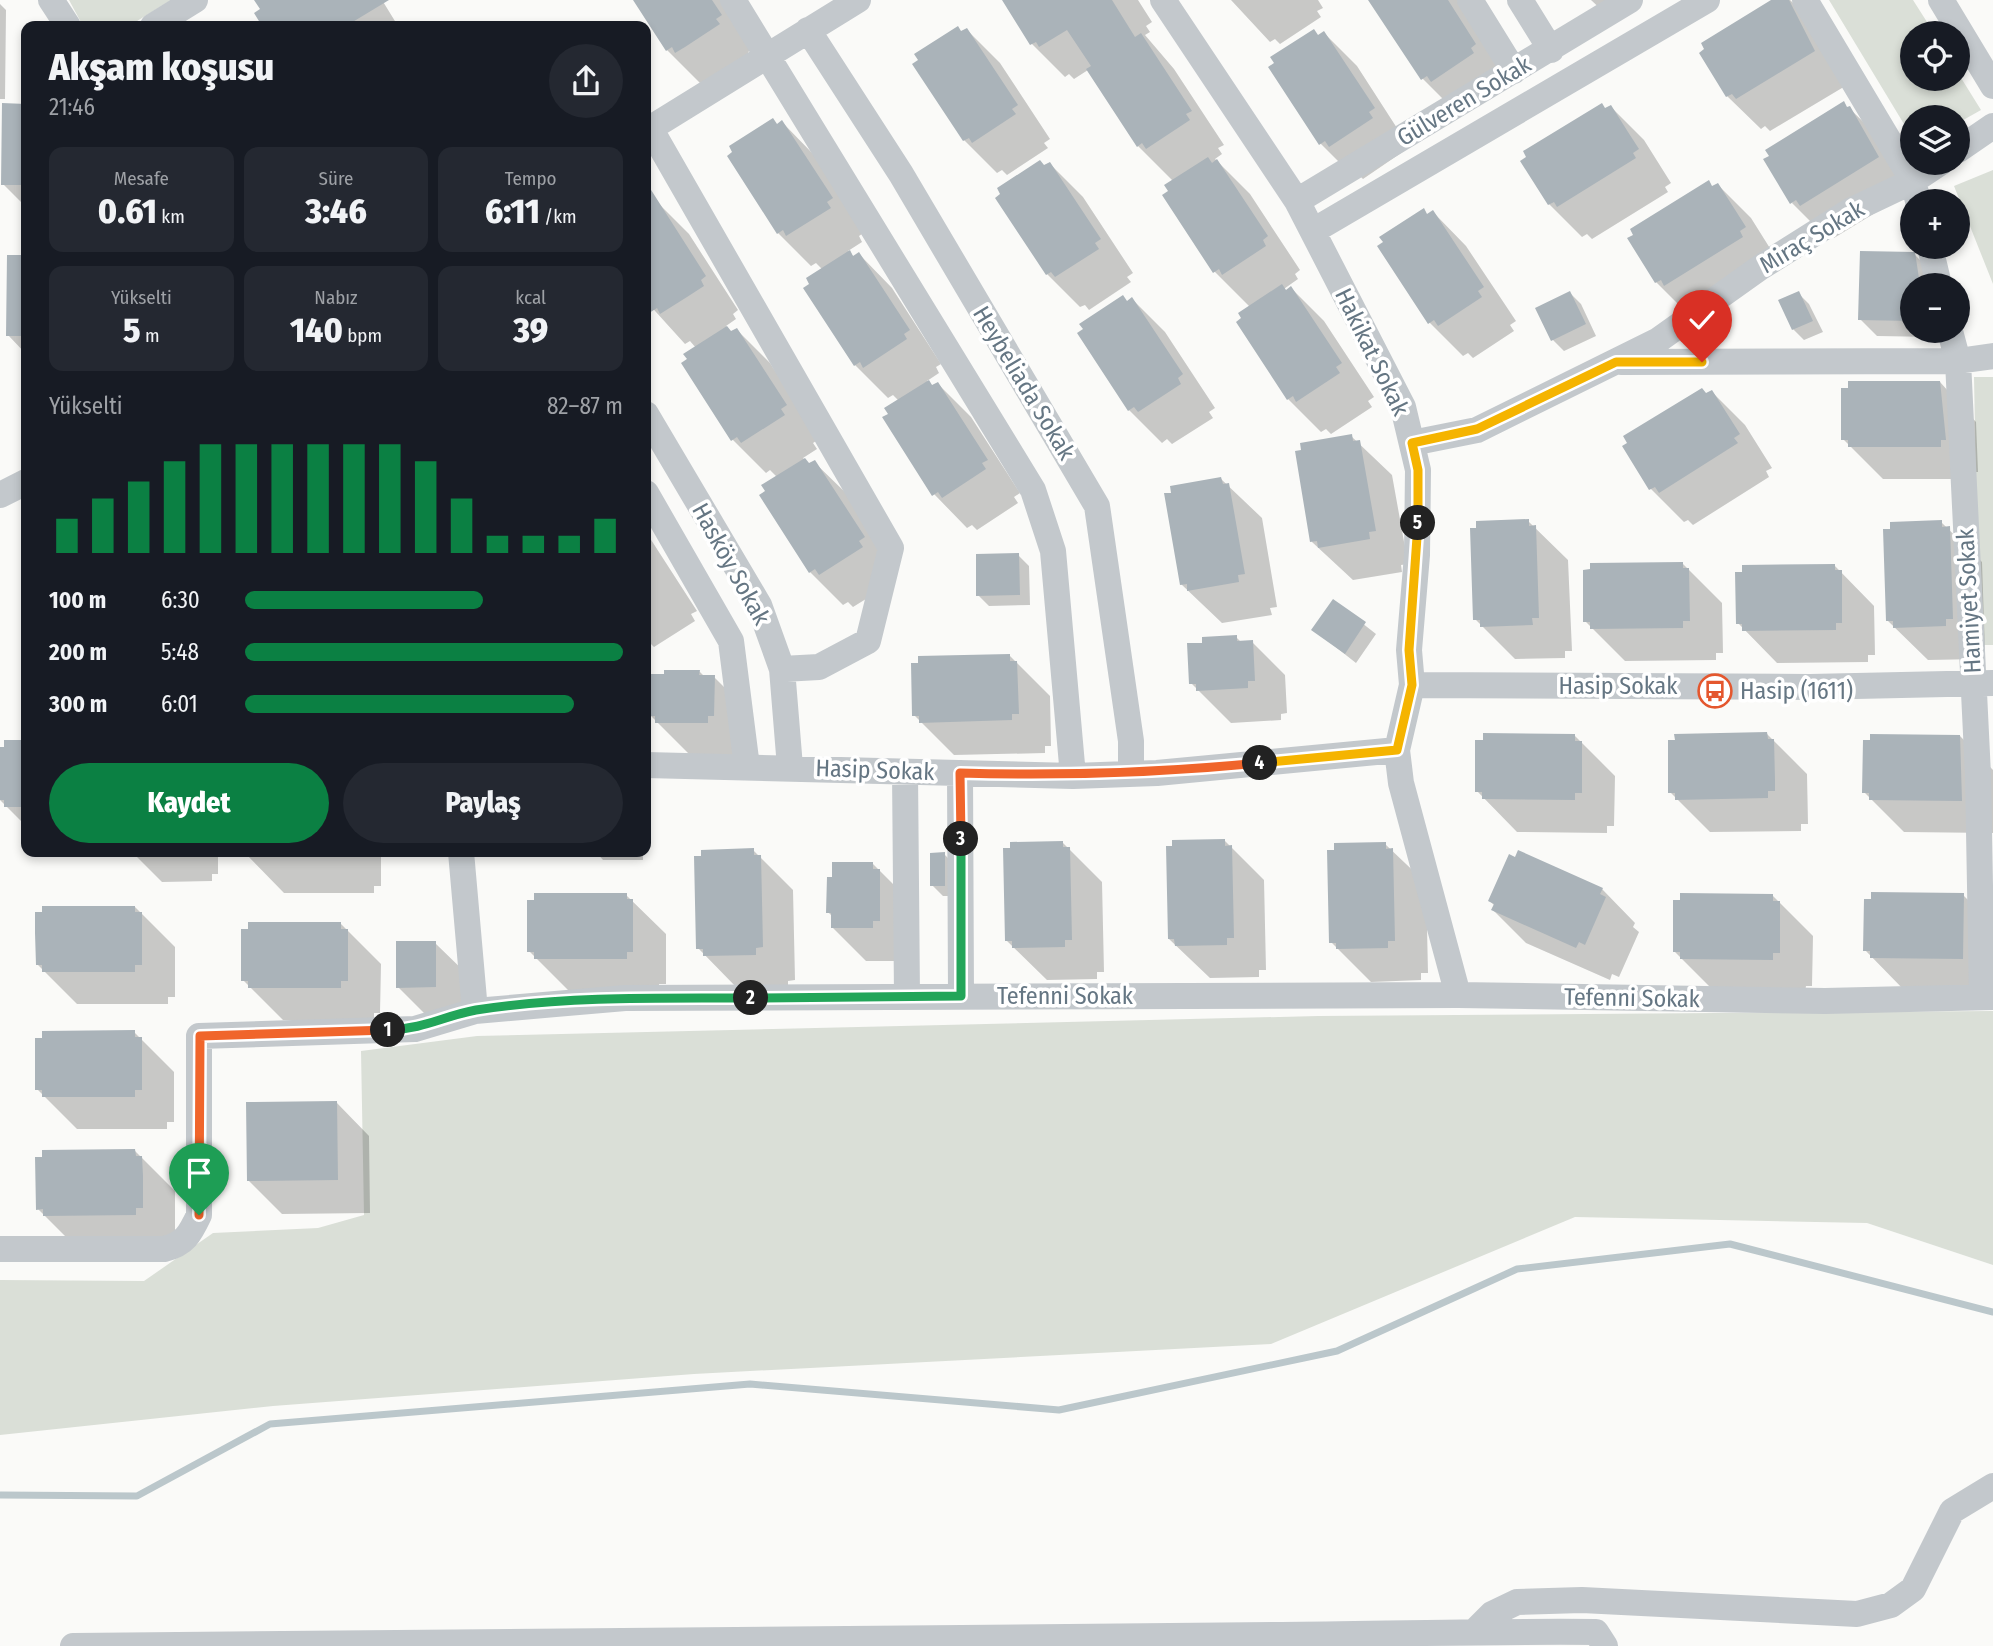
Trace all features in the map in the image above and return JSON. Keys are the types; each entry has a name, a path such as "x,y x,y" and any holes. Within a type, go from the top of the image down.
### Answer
{"street":[{"path":"51,0 65,21"},
{"path":"161,21 195,0"},
{"path":"733,0 1033,490 1053,551 1073,776"},
{"path":"651,127 858,0"},
{"name":"Hakikat Sokak","path":"1163,0 1297,201 1403,407 1418,470 1418,555 1409,650 1412,685 1397,750 1401,783 1458,995"},
{"path":"1470,0 1514,71"},
{"path":"1520,0 1551,50"},
{"name":"Gülveren Sokak","path":"1297,201 1630,0"},
{"path":"1313,232 1707,0"},
{"path":"1805,0 1915,189"},
{"path":"1941,0 1993,86"},
{"name":"Heybeliada Sokak","path":"808,30 901,174 1097,506 1131,741 1131,774"},
{"path":"1970,142 1993,126"},
{"path":"651,134 891,548 868,641 819,667 782,669"},
{"name":"Miraç Sokak","path":"1918,189 1930,175"},
{"name":"Miraç Sokak","path":"1412,443 1477,429 1616,362 1657,341 1761,267 1850,211 1900,196"},
{"name":"Hamiyet Sokak","path":"1954,343 1958,361 1983,682 1988,997"},
{"name":"Miraç Sokak","path":"1616,362 1958,361 1993,356"},
{"name":"Hasköy Sokak","path":"651,422 759,605 782,669 790,767"},
{"path":"0,495 21,484"},
{"path":"651,502 731,641 747,766"},
{"name":"Hasip Sokak","path":"1412,685 1810,687 1983,682"},
{"name":"Hasip Sokak","path":"651,765 1073,776 1131,774 1397,750"},
{"path":"905,772 907,997"},
{"path":"960,773 961,996"},
{"path":"461,857 475,1011"},
{"name":"Tefenni Sokak","path":"0,1249 164,1250 179,1245 188,1237 199,1215 200,1036 415,1029 475,1011 625,998 1458,995 1825,1001 1988,997"},
{"path":"1475,1631 1492,1614 1517,1602 1582,1600 1857,1614 1891,1605 1913,1589 1952,1511 1993,1486"},
{"path":"73,1646 1319,1640 1475,1631 1596,1632 1605,1646"}],"shaded area":[{"path":"69,0 171,0 137,21 80,21"},
{"path":"1829,0 1913,0 1926,21 1900,21 1900,91 1969,91 1981,110 1970,116 1970,105 1900,105 1900,117"},
{"path":"1993,170 1993,284 1970,226 1970,189 1955,189 1954,186"},
{"path":"1974,377 1993,377 1993,645 1979,645"},
{"path":"1993,1011 1993,1265 1867,1223 1575,1217 1271,1344 694,1374 273,1406 0,1435 0,1280 144,1281 213,1233 318,1228 364,1215 361,1051 477,1036 1318,1016"}],"building":[{"path":"254,0 389,0 354,21 259,21 254,13 260,9"},
{"path":"633,0 712,0 722,15 716,19 720,24 675,53 672,47 666,51 651,28 651,21 647,21"},
{"path":"1002,0 1112,0 1135,37 1141,33 1192,111 1186,114 1190,120 1146,149 1142,143 1137,147 1086,69 1091,66 1067,30 1039,47 1036,42 1030,45"},
{"path":"1368,0 1448,0 1476,44 1471,48 1474,53 1431,82 1427,76 1421,80"},
{"path":"1771,0 1789,0 1815,51 1736,99 1732,94 1726,97 1699,53 1704,49 1701,43"},
{"path":"958,26 961,31 967,28 1018,105 1012,109 1016,114 972,143 969,138 963,141 912,64 918,60 914,54"},
{"path":"1314,29 1318,35 1324,31 1375,108 1369,112 1373,118 1329,147 1325,141 1319,145 1268,67 1274,63 1270,57"},
{"path":"1844,101 1847,107 1850,106 1879,157 1800,206 1796,200 1790,204 1763,159 1769,156 1765,150"},
{"path":"2,103 21,104 21,185 1,185"},
{"path":"1602,103 1605,108 1611,105 1639,149 1633,153 1636,158 1557,207 1554,202 1548,205 1520,161 1526,157 1523,151"},
{"path":"773,118 777,124 782,120 833,198 827,202 831,208 786,236 783,230 777,234 727,156 732,152 729,146"},
{"path":"1208,157 1212,163 1217,159 1268,236 1263,240 1266,246 1222,275 1219,269 1213,273 1162,195 1168,191 1164,185"},
{"path":"1040,160 1044,165 1050,162 1101,239 1095,243 1099,249 1055,277 1051,272 1046,275 995,198 1000,194 997,188"},
{"path":"1709,180 1712,186 1718,183 1746,227 1740,231 1743,237 1664,286 1661,280 1655,283 1627,238 1633,235 1630,229"},
{"path":"651,190 706,276 701,280 704,286 660,314 657,308 651,312"},
{"path":"1424,208 1427,214 1433,210 1484,287 1478,291 1482,297 1438,326 1434,320 1428,324 1377,246 1383,242 1379,237"},
{"path":"850,250 853,256 859,252 910,330 904,334 907,339 863,368 860,362 854,366 803,288 809,284 806,278"},
{"path":"1860,251 1900,252 1900,259 1916,259 1918,273 1900,273 1900,321 1858,320"},
{"path":"7,255 21,255 21,336 6,336"},
{"path":"1282,284 1286,290 1291,286 1342,363 1336,367 1340,373 1296,402 1293,396 1287,400 1236,322 1241,318 1238,313"},
{"path":"1570,291 1586,324 1551,341 1535,308"},
{"path":"1799,291 1813,321 1792,330 1778,300"},
{"path":"1123,295 1127,301 1132,297 1183,374 1178,378 1181,384 1138,412 1134,407 1128,411 1077,333 1083,329 1079,324"},
{"path":"727,326 731,331 737,328 787,405 781,409 785,415 741,443 737,437 731,441 681,363 687,359 683,354"},
{"path":"929,380 932,385 938,382 988,460 982,463 986,469 942,498 938,492 932,496 882,417 888,414 884,408"},
{"path":"1848,381 1940,381 1946,440 1941,440 1941,447 1848,447 1848,440 1841,440 1841,388 1848,388"},
{"path":"1702,388 1706,393 1712,390 1740,434 1734,438 1738,443 1659,493 1655,487 1649,490 1622,446 1627,443 1623,436"},
{"path":"1352,434 1353,441 1360,440 1376,531 1369,532 1370,539 1318,548 1317,541 1310,542 1295,451 1301,450 1300,443"},
{"path":"805,458 809,463 815,460 865,537 859,541 863,547 819,575 815,569 809,573 759,495 765,491 761,485"},
{"path":"1221,477 1223,484 1229,483 1245,574 1238,575 1239,582 1187,591 1187,584 1180,585 1164,493 1171,493 1170,486"},
{"path":"1529,519 1529,526 1536,525 1539,618 1532,618 1533,625 1480,627 1480,620 1473,620 1470,528 1476,528 1476,521"},
{"path":"1942,520 1942,527 1950,526 1953,619 1946,619 1946,626 1893,628 1893,621 1886,621 1883,529 1890,529 1890,522"},
{"path":"1019,553 1020,595 976,596 976,554"},
{"path":"1683,562 1683,568 1689,568 1690,621 1683,621 1683,628 1590,629 1590,622 1583,622 1583,570 1590,569 1590,563"},
{"path":"1835,564 1835,570 1842,570 1842,623 1836,623 1836,630 1742,631 1742,624 1736,624 1735,572 1742,572 1742,565"},
{"path":"1333,599 1366,622 1345,654 1311,630"},
{"path":"1237,635 1237,641 1253,640 1255,681 1248,681 1248,688 1196,691 1196,684 1189,684 1187,643 1202,643 1202,637"},
{"path":"1010,654 1010,661 1017,661 1019,714 1012,714 1012,720 919,723 919,716 912,716 911,663 918,663 918,656"},
{"path":"664,670 700,670 699,675 715,675 714,716 708,716 708,723 655,723 655,716 651,716 651,674 664,674"},
{"path":"1767,732 1768,739 1774,739 1775,780 1775,791 1768,791 1768,798 1675,800 1675,793 1668,793 1668,740 1675,740 1674,734"},
{"path":"1483,733 1575,734 1575,741 1582,741 1582,793 1575,793 1575,800 1482,799 1482,792 1475,792 1475,740 1483,740"},
{"path":"1870,734 1960,735 1962,801 1869,800 1869,793 1862,793 1863,740 1870,740"},
{"path":"4,740 21,740 21,807 4,807 4,800 0,800 0,747 4,747"},
{"path":"1225,839 1225,846 1232,845 1234,938 1227,938 1227,945 1175,946 1174,939 1168,939 1166,846 1172,846 1172,840"},
{"path":"1063,841 1063,847 1070,847 1072,940 1065,940 1065,947 1012,948 1012,941 1005,941 1003,848 1010,848 1010,842"},
{"path":"1386,842 1386,849 1393,848 1395,941 1388,941 1388,948 1336,949 1336,943 1329,943 1327,850 1334,850 1334,843"},
{"path":"754,848 754,855 761,855 763,947 756,948 756,955 703,956 703,949 696,949 694,856 701,856 701,850"},
{"path":"1518,850 1603,888 1600,894 1606,897 1585,945 1579,942 1576,948 1491,910 1494,904 1488,901 1509,854 1515,857"},
{"path":"945,852 945,886 930,886 930,853"},
{"path":"832,862 873,862 873,869 880,869 880,921 873,921 873,928 831,928 831,913 826,913 827,877 832,877"},
{"path":"1871,892 1964,893 1963,959 1870,958 1870,951 1863,951 1864,899 1871,899"},
{"path":"534,893 627,893 627,899 633,899 633,952 627,952 627,959 534,959 534,952 527,952 527,900 534,900"},
{"path":"1680,893 1773,894 1773,901 1780,901 1780,953 1773,953 1773,960 1680,959 1680,952 1673,952 1673,900 1680,900"},
{"path":"42,906 135,906 135,912 142,912 142,965 135,965 135,972 42,972 42,965 36,965 35,912 42,912"},
{"path":"248,922 341,922 341,929 348,929 348,981 341,981 341,988 248,988 248,981 241,981 241,929 248,929"},
{"path":"396,941 436,941 436,987 396,988"},
{"path":"135,1030 135,1037 142,1037 142,1090 135,1090 135,1097 42,1097 42,1090 35,1090 35,1038 42,1038 42,1031"},
{"path":"337,1101 338,1180 247,1181 246,1102"},
{"path":"135,1149 136,1156 142,1156 143,1176 143,1208 136,1208 136,1215 43,1216 43,1209 36,1210 35,1157 42,1157 42,1150"}],"waterway":[{"path":"0,1495 137,1496 270,1424 750,1384 1059,1410 1337,1351 1517,1269 1730,1244 1993,1312"}],"place":[{"name":"Hasip (1611)","path":"1715,691"}],"route":[{"path":"199,1215 200,1036 415,1029 475,1011 625,998 961,996 960,773 1073,776 1157,774 1397,750 1412,685 1409,650 1418,555 1418,470 1412,443 1477,429 1616,362 1702,362"}]}
